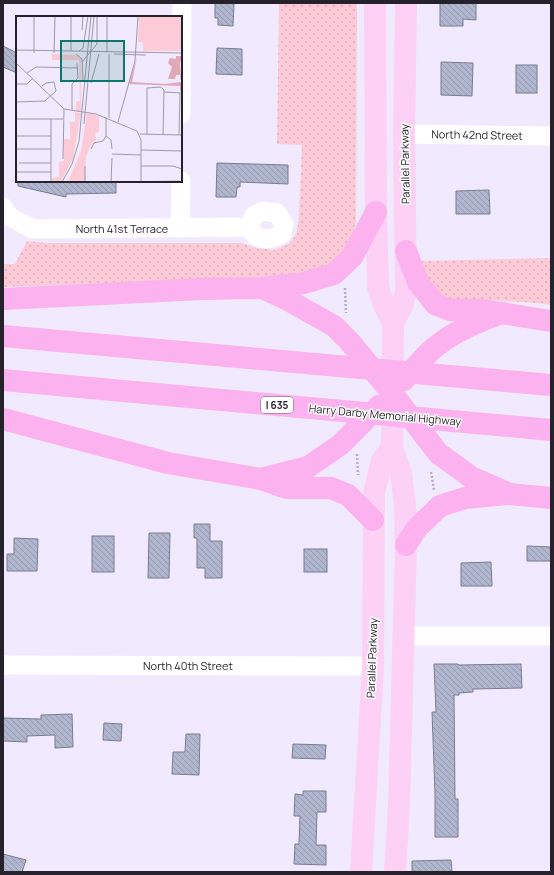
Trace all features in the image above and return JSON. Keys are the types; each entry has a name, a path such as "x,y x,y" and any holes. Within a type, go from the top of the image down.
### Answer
{"highway":[{"path":"3,299 202,289 262,288 304,283 334,274 352,257 376,212"},
{"path":"406,251 418,282 435,304 450,310 483,310 551,321"},
{"path":"262,288 340,322 350,342 392,393 435,462 510,494"},
{"path":"261,479 308,467 348,448 392,393 433,349 447,338 461,330 502,313"},
{"path":"3,336 551,385"},
{"name":"Harry Darby Memorial Highway","path":"3,380 551,430"},
{"path":"3,419 168,463 261,479 287,488 331,488 348,495 373,520"},
{"path":"406,545 417,528 440,506 465,498 510,494 551,498"}],"main road":[{"path":"375,3 376,212 378,287 393,331 392,447 401,473 405,505 406,545 399,805 395,872"},
{"name":"Parallel Parkway","path":"393,331 406,292 404,134 406,3"},
{"name":"Parallel Parkway","path":"361,872 373,666 374,492 382,461 392,447"}],"street":[{"path":"182,3 182,16"},
{"name":"North 42nd Street","path":"404,134 551,136"},
{"path":"180,228 181,182"},
{"name":"North 41st Terrace","path":"3,207 10,217 33,229 249,227"},
{"path":"404,636 551,636"},
{"name":"North 40th Street","path":"3,666 373,666"}],"path":[{"path":"340,322 345,290 341,284"},
{"path":"348,448 358,478"},
{"path":"434,493 435,462"}],"shaded area":[{"path":"279,3 357,3 356,222 350,244 337,261 319,271 287,276 3,287 3,264 15,264 27,241 46,243 241,243 257,248 274,250 290,243 297,232 299,216 302,145 277,144"},
{"path":"551,258 551,305 487,300 456,301 444,298 435,293 429,285 421,261"}],"building":[{"path":"215,3 234,3 233,26 218,25 218,18 215,18"},
{"path":"440,3 476,3 476,20 463,19 463,26 440,26"},
{"path":"3,46 16,52 16,73 3,67"},
{"path":"217,48 242,49 242,75 216,74"},
{"path":"441,62 473,63 472,96 441,95"},
{"path":"516,65 537,65 537,93 516,93"},
{"path":"217,163 288,165 288,184 240,182 240,187 237,187 236,197 216,197"},
{"path":"18,182 116,182 116,193 66,194 66,197 18,186"},
{"path":"489,190 490,214 456,214 456,191"},
{"path":"194,524 210,524 210,541 222,541 222,578 205,578 205,568 197,568 197,538 194,538"},
{"path":"149,533 170,533 169,578 148,578"},
{"path":"92,536 114,536 114,572 92,572"},
{"path":"14,538 38,539 37,571 7,571 7,554 14,554"},
{"path":"527,546 551,547 551,561 527,561"},
{"path":"304,549 327,549 327,572 304,572"},
{"path":"491,562 492,586 461,586 461,563"},
{"path":"434,664 521,664 522,688 473,689 473,692 454,695 455,799 458,799 458,837 435,837 432,712 436,712"},
{"path":"72,714 73,747 55,748 55,735 27,736 27,742 3,741 3,718 41,719 41,715"},
{"path":"104,723 122,724 121,741 103,740"},
{"path":"186,734 200,734 199,775 172,774 173,752 185,752"},
{"path":"293,744 326,745 325,759 292,758"},
{"path":"303,791 326,791 326,812 317,812 316,845 326,845 326,865 294,864 295,844 299,844 300,816 294,816 295,794 303,795"},
{"path":"3,854 26,860 22,872 3,872"},
{"path":"451,860 452,872 412,872 412,861"}]}
